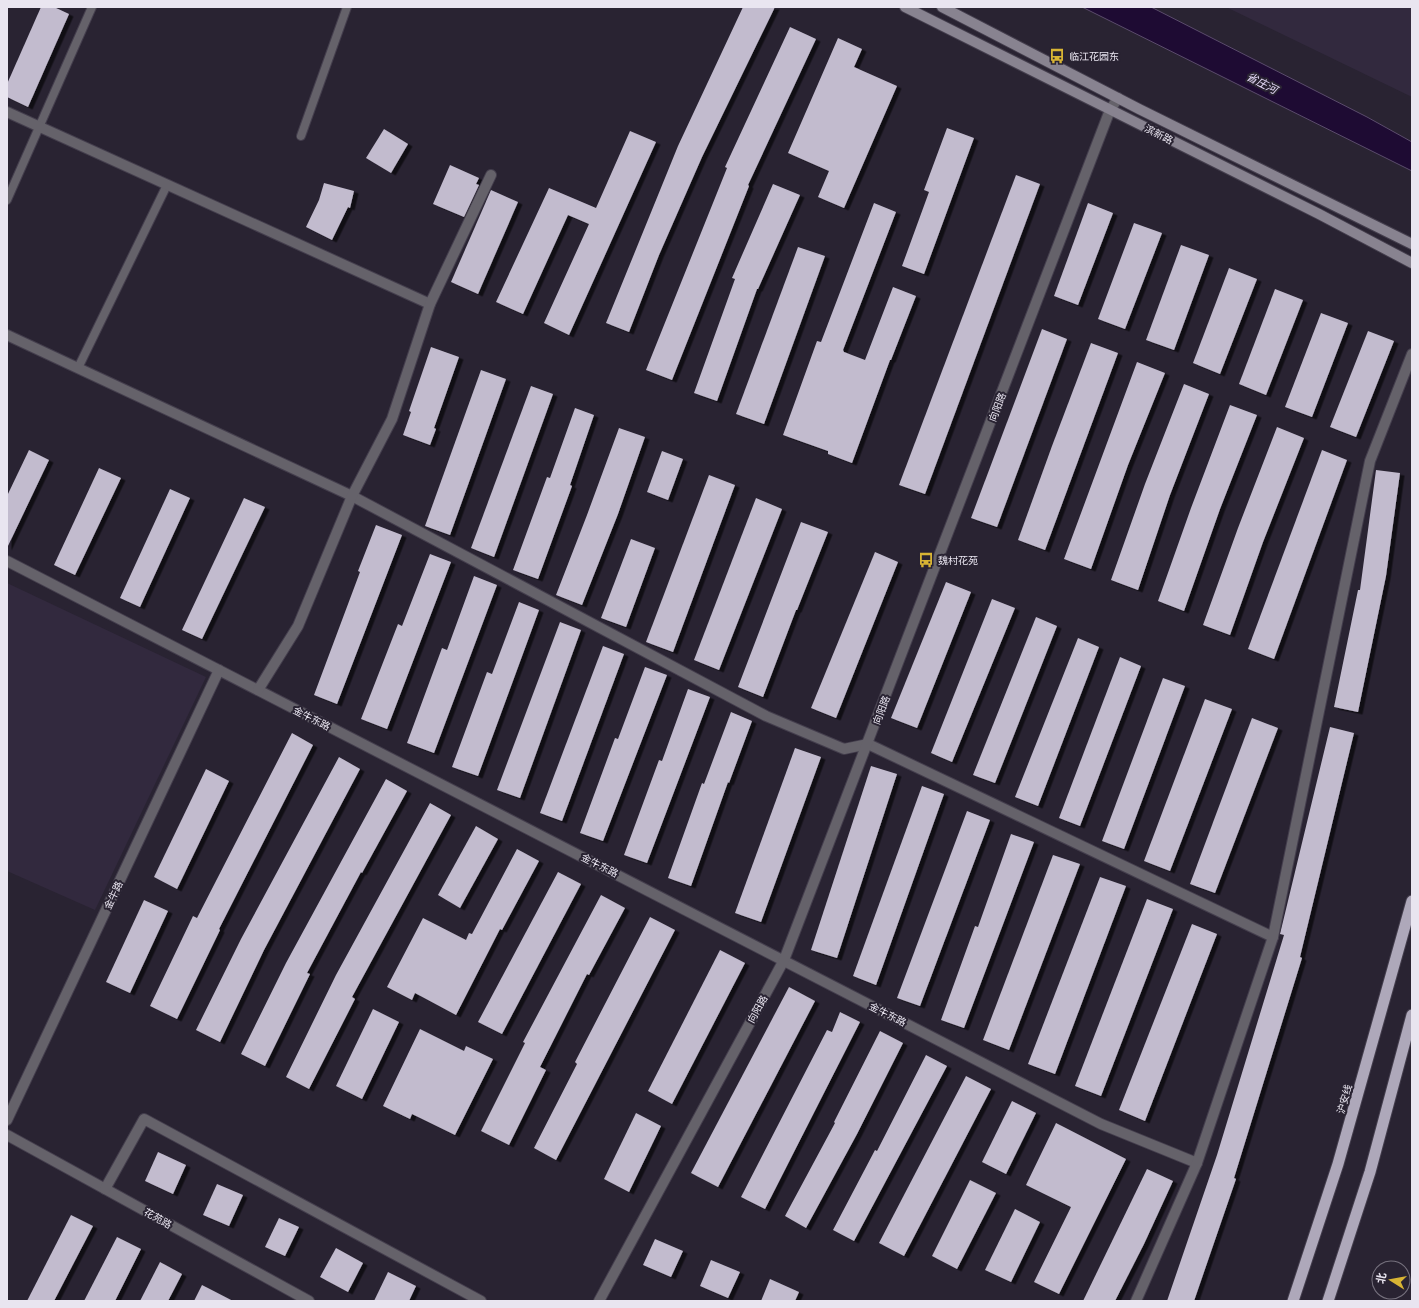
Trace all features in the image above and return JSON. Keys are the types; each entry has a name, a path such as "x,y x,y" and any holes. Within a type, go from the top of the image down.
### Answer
{"highway":[{"name":"沪安线","path":"1293,1301 1338,1164 1412,901"},
{"path":"1328,1301 1370,1172 1412,1014"}],"main road":[{"name":"滨新路","path":"905,7 1319,214 1412,263"},
{"name":"滨新路","path":"942,7 1118,98 1412,244"}],"street":[{"name":"向阳路","path":"598,1301 784,960 1110,110 1118,98"},
{"path":"7,112 430,304"},
{"path":"258,690 298,626 352,496 392,419 430,304 491,175"},
{"path":"7,335 352,496 766,716 844,749 868,744 1273,937"},
{"path":"1136,1301 1197,1163 1273,937 1370,461 1412,354"},
{"name":"金牛东路","path":"7,561 1101,1124 1197,1163"},
{"name":"金牛路","path":"7,1120 219,670"},
{"path":"105,1189 144,1119 481,1301"},
{"name":"花苑路","path":"7,1135 309,1301"}],"lane":[{"path":"7,200 92,7"},
{"path":"301,136 347,7"},
{"path":"78,368 167,185"}],"shaded area":[{"path":"1226,7 1412,7 1412,97"},
{"path":"7,583 206,677 95,910 7,871"}],"water":[{"name":"省庄河","path":"1082,7 1151,7 1367,117 1412,142 1412,171"}],"building":[{"path":"41,7 54,7 69,14 28,107 7,97 7,84"},
{"path":"743,7 775,7 702,157 659,255 629,332 606,323 678,146"},
{"path":"790,27 816,39 748,185 749,186 672,380 646,370 727,168 725,167"},
{"path":"838,38 862,49 854,67 897,86 844,208 818,197 829,171 788,153"},
{"path":"947,128 974,138 924,274 902,266 929,192 924,190"},
{"path":"384,129 408,144 391,173 366,158"},
{"path":"630,131 656,142 569,335 544,323 589,224 568,215 523,314 496,302 549,188 596,208"},
{"path":"450,165 479,178 476,184 479,185 464,217 433,204"},
{"path":"1016,175 1040,184 925,494 899,485"},
{"path":"324,183 354,191 350,208 348,207 332,240 306,227 319,200"},
{"path":"773,184 800,195 757,289 717,401 694,393 735,279 732,278"},
{"path":"491,190 518,202 478,294 451,282"},
{"path":"874,203 896,212 843,350 844,352 865,360 893,287 916,296 890,360 852,463 828,454 828,451 783,435 817,341 821,342"},
{"path":"1088,203 1113,213 1078,305 1054,296"},
{"path":"1134,223 1162,233 1125,329 1098,319"},
{"path":"1181,245 1209,255 1174,350 1146,340"},
{"path":"798,247 825,256 764,424 736,414"},
{"path":"1229,268 1257,279 1220,374 1193,363"},
{"path":"1275,289 1303,300 1266,395 1239,384"},
{"path":"1321,313 1348,323 1312,417 1285,407"},
{"path":"1042,329 1067,339 997,527 971,518"},
{"path":"1368,331 1394,341 1356,437 1330,427"},
{"path":"1091,343 1118,353 1045,550 1018,540"},
{"path":"431,347 459,357 434,428 436,429 430,445 403,435 411,412 409,411"},
{"path":"1137,362 1165,373 1128,465 1091,569 1064,559"},
{"path":"481,370 506,379 450,535 425,526"},
{"path":"1184,384 1209,394 1170,495 1138,590 1111,580 1145,484"},
{"path":"531,386 553,394 494,557 471,548"},
{"path":"1230,405 1257,415 1220,509 1184,611 1158,601"},
{"path":"575,408 594,415 570,485 572,486 538,579 513,570 547,477 550,478"},
{"path":"1277,427 1304,438 1263,542 1230,635 1203,625"},
{"path":"619,428 645,437 618,514 582,605 556,595"},
{"path":"29,450 49,460 7,548 7,496"},
{"path":"1322,450 1347,460 1274,659 1248,649"},
{"path":"662,451 683,459 668,500 647,492"},
{"path":"99,468 121,478 75,575 54,565"},
{"path":"1376,470 1400,473 1386,576 1358,712 1334,707 1358,590 1360,590"},
{"path":"709,475 735,485 673,652 646,642"},
{"path":"170,489 190,498 140,607 120,598"},
{"path":"244,498 265,507 202,639 182,630"},
{"path":"756,498 782,509 719,670 694,660"},
{"path":"801,522 828,532 763,697 738,687"},
{"path":"376,525 402,535 337,704 314,695"},
{"path":"631,539 655,548 626,627 601,618"},
{"path":"875,552 898,562 836,718 811,708"},
{"path":"430,554 451,562 387,729 361,719 398,624 402,626"},
{"path":"474,576 497,585 434,753 407,743 442,648 447,650"},
{"path":"946,582 971,592 917,728 891,718"},
{"path":"992,599 1015,608 952,762 931,753"},
{"path":"519,602 539,610 478,776 452,767 487,672 492,674"},
{"path":"1036,617 1057,626 995,783 973,775"},
{"path":"560,622 581,630 520,798 497,790"},
{"path":"1078,638 1099,647 1038,806 1015,797"},
{"path":"603,646 624,654 562,821 540,813"},
{"path":"1120,657 1141,666 1080,826 1059,818"},
{"path":"645,667 667,675 603,841 580,833 615,738 618,739"},
{"path":"1163,678 1185,686 1124,849 1102,841"},
{"path":"688,689 710,697 647,863 624,855 659,760 662,761"},
{"path":"1205,699 1232,709 1170,871 1144,861"},
{"path":"731,712 752,721 729,783 728,782 691,886 668,878 702,783 704,784"},
{"path":"1252,718 1278,728 1215,893 1190,884"},
{"path":"1330,727 1354,733 1300,957 1302,958 1234,1178 1236,1179 1194,1301 1167,1301 1217,1155 1284,935 1280,934"},
{"path":"292,733 313,745 219,929 220,930 177,1019 150,1006 193,916 197,918"},
{"path":"795,748 821,757 761,922 735,913"},
{"path":"339,757 360,769 264,950 220,1042 196,1030 241,939"},
{"path":"871,766 897,774 837,958 811,950"},
{"path":"206,769 229,781 177,889 154,877"},
{"path":"386,779 407,791 362,873 361,872 307,973 310,974 265,1066 241,1054 286,963"},
{"path":"922,786 944,794 876,985 853,976"},
{"path":"430,803 451,815 352,997 355,999 309,1089 286,1077 336,975"},
{"path":"967,811 990,820 920,1006 897,998"},
{"path":"476,826 498,839 460,908 438,895"},
{"path":"1011,834 1034,842 964,1028 941,1020 975,926 978,927"},
{"path":"517,849 539,861 502,930 500,929 456,1015 415,993 412,1000 387,987 423,918 466,940 469,933 472,934"},
{"path":"1053,855 1080,864 1009,1050 983,1040"},
{"path":"558,872 581,884 502,1034 478,1022"},
{"path":"1100,877 1126,886 1055,1074 1028,1064"},
{"path":"601,895 625,908 589,975 587,974 540,1067 546,1070 509,1145 481,1131 525,1043 523,1042"},
{"path":"1147,899 1173,909 1101,1096 1075,1086"},
{"path":"144,900 168,911 130,993 106,982"},
{"path":"650,917 675,930 556,1160 534,1148 577,1064 575,1062"},
{"path":"1192,924 1217,934 1145,1121 1119,1110"},
{"path":"720,950 745,963 672,1104 648,1091"},
{"path":"789,987 815,1001 718,1187 691,1173"},
{"path":"373,1009 399,1022 362,1099 336,1086"},
{"path":"840,1012 860,1022 765,1209 741,1197 827,1030 832,1032"},
{"path":"420,1029 464,1051 466,1046 493,1059 455,1135 412,1114 410,1119 383,1106"},
{"path":"880,1031 903,1043 857,1134 806,1228 785,1216 835,1123 834,1122"},
{"path":"926,1055 947,1066 854,1241 833,1230 875,1150 877,1151"},
{"path":"966,1076 991,1089 904,1256 879,1243"},
{"path":"1012,1101 1036,1113 1006,1174 982,1162"},
{"path":"636,1113 661,1126 629,1192 604,1179"},
{"path":"1056,1123 1126,1159 1059,1294 1034,1282 1071,1207 1026,1185"},
{"path":"158,1152 186,1165 173,1194 145,1181"},
{"path":"1147,1169 1173,1181 1144,1244 1115,1301 1083,1301"},
{"path":"970,1180 996,1193 957,1269 932,1256"},
{"path":"217,1184 243,1195 229,1226 203,1215"},
{"path":"1015,1209 1040,1222 1011,1282 985,1270"},
{"path":"71,1215 93,1226 54,1301 27,1301"},
{"path":"279,1218 299,1227 285,1256 265,1247"},
{"path":"117,1237 141,1249 115,1301 84,1301"},
{"path":"655,1239 683,1251 671,1277 643,1265"},
{"path":"336,1248 363,1263 348,1292 320,1277"},
{"path":"711,1260 740,1272 728,1298 700,1286"},
{"path":"160,1262 182,1274 168,1301 140,1301"},
{"path":"388,1272 416,1286 409,1301 374,1301"},
{"path":"770,1279 799,1292 795,1301 761,1301"},
{"path":"202,1285 233,1301 194,1301"}],"place":[{"name":"临江花园东","path":"1057,56"},
{"name":"魏村花苑","path":"926,560"}]}
